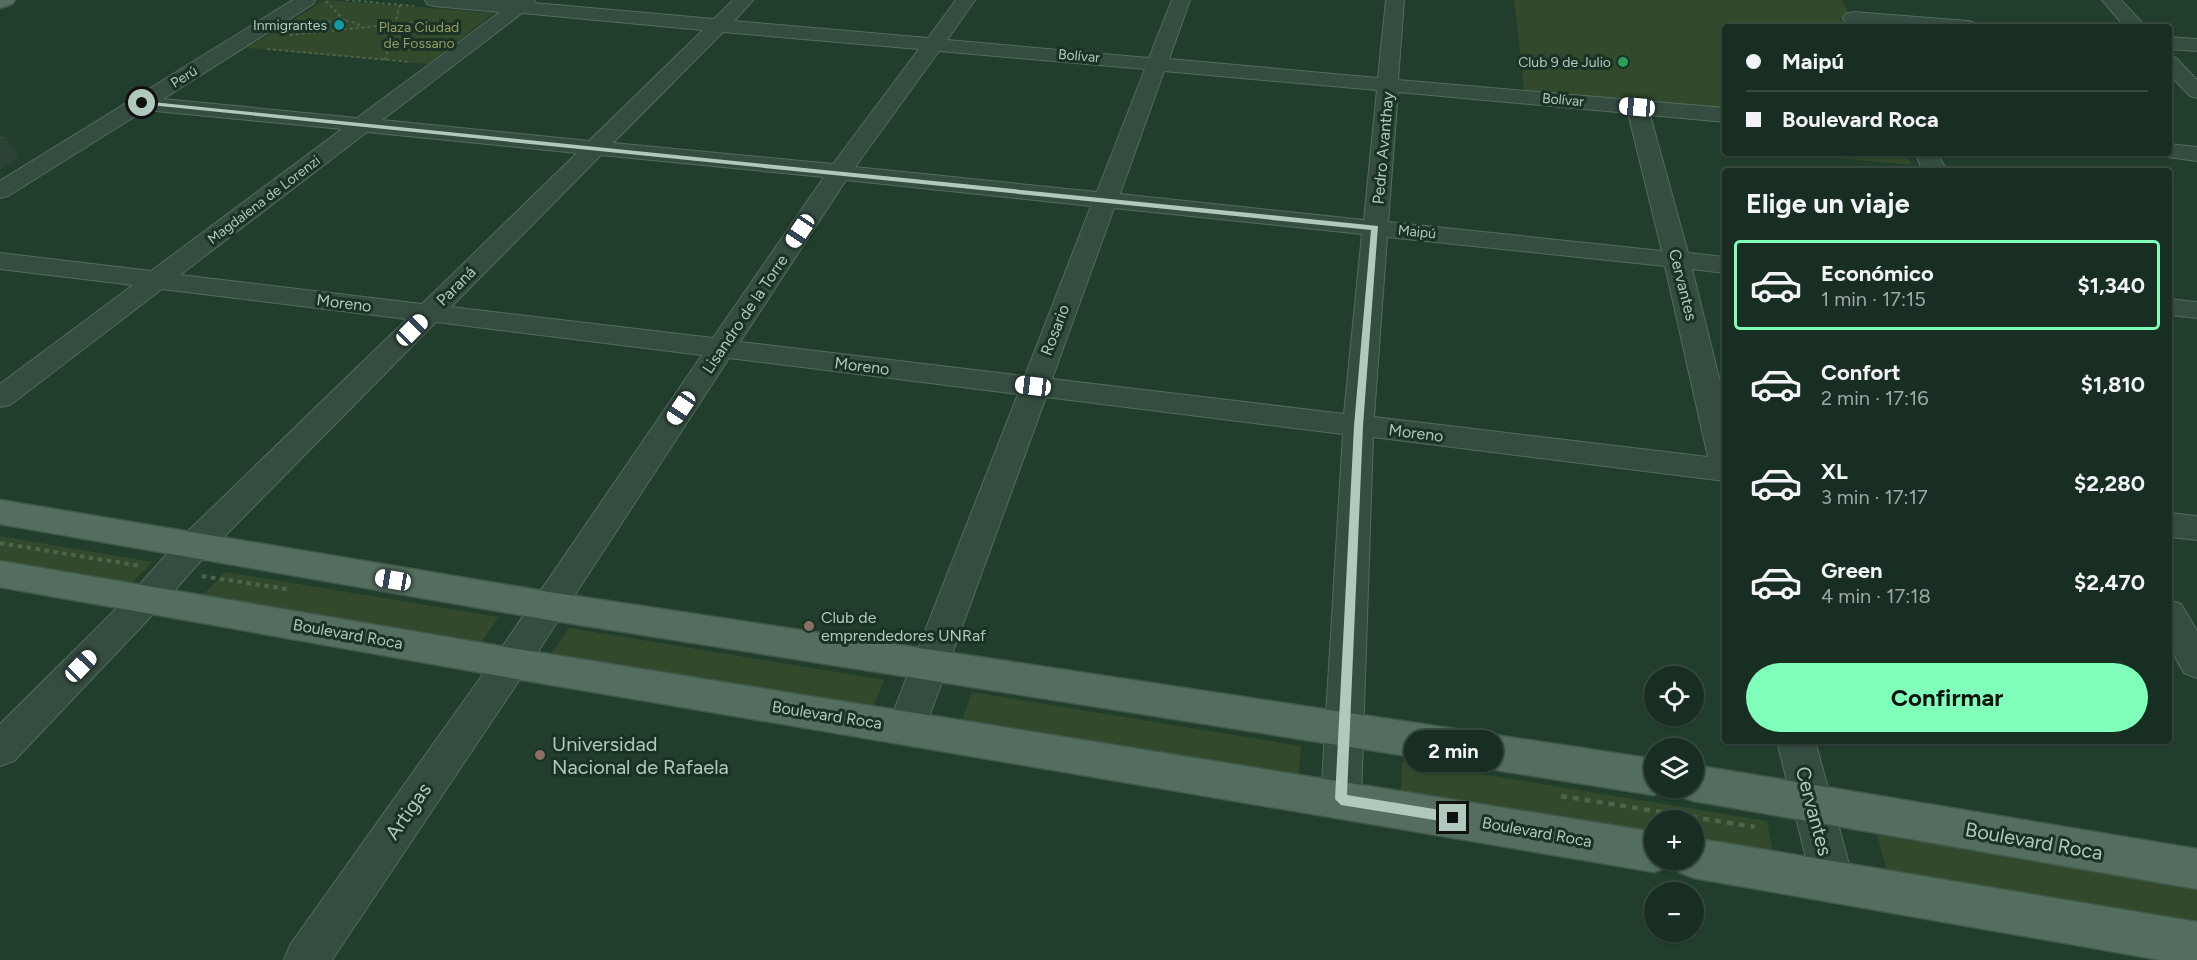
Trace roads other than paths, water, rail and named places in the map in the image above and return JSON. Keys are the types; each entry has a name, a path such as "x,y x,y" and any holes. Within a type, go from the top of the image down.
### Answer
{"main road":[{"path":"0,2 5,0"},
{"path":"0,512 193,547 549,606 1644,775"},
{"name":"Boulevard Roca","path":"0,574 511,663 1644,850"},
{"name":"Boulevard Roca","path":"1704,785 2197,869"},
{"path":"1704,860 2197,944"}],"street":[{"name":"Perú","path":"0,190 306,0"},
{"name":"Paraná","path":"0,749 146,600 193,547 744,0"},
{"name":"Lisandro de la Torre","path":"511,663 839,172 966,0"},
{"name":"Rosario","path":"906,728 1180,0"},
{"name":"Pedro Avanthay","path":"1341,799 1358,426 1395,0"},
{"path":"1844,0 1856,22 1901,24"},
{"path":"2110,0 2133,24"},
{"name":"Bolívar","path":"428,3 522,4 718,25 1722,115"},
{"name":"Magdalena de Lorenzi","path":"0,398 522,4"},
{"path":"2172,43 2197,45"},
{"path":"2172,65 2197,92"},
{"name":"Maipú","path":"142,103 839,172 1722,265"},
{"name":"Cervantes","path":"1637,107 1677,261 1722,451"},
{"path":"2172,151 2197,154"},
{"path":"1918,156 1932,168"},
{"name":"Moreno","path":"0,261 1722,471"},
{"path":"2172,307 2197,310"},
{"path":"2172,525 2197,528"},
{"path":"2172,619 2197,663"},
{"name":"Artigas","path":"306,960 511,663"},
{"name":"Cervantes","path":"1797,744 1833,882"}],"place":[{"name":"Inmigrantes","path":"339,25"},
{"name":"Club 9 de Julio","path":"1623,62"},
{"name":"Club de emprendedores UNRaf","path":"809,626"},
{"name":"Universidad Nacional de Rafaela","path":"540,755"}],"park label":[{"name":"Plaza Ciudad de Fossano","path":"419,35"}]}
